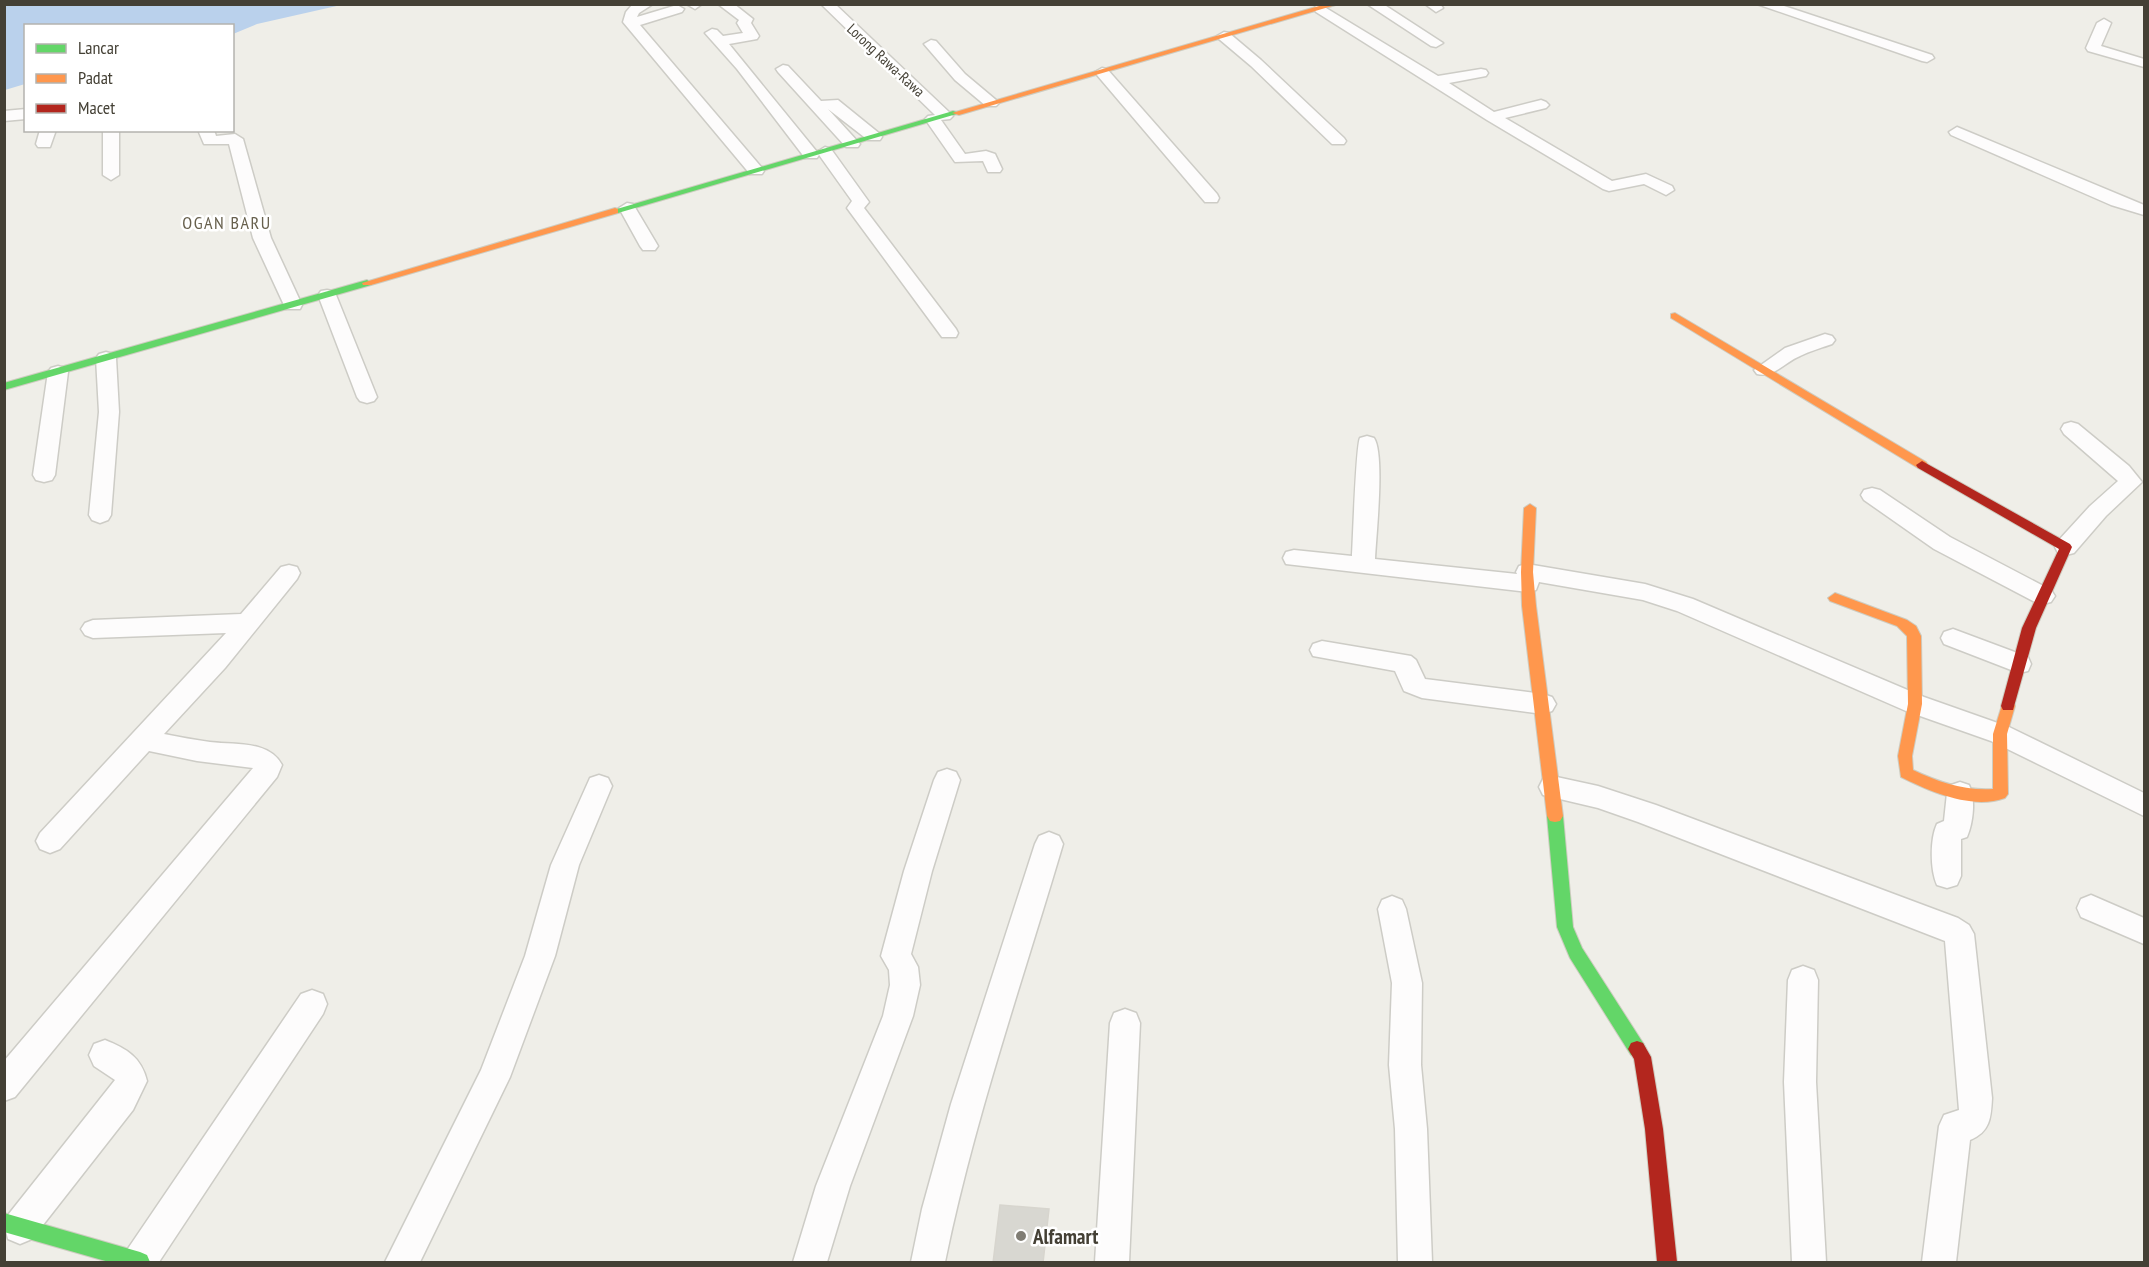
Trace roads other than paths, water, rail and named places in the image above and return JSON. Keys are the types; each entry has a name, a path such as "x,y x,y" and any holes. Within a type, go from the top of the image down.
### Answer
{"main road":[{"path":"4,387 1328,7"},
{"path":"1675,316 1941,477 2066,547 2029,628 2000,734 2000,794 1988,796 1969,792 1960,793 1918,779 1904,770 1915,704 1914,636 1911,630 1902,623 1835,598"},
{"path":"1530,508 1527,578 1552,787 1565,927 1576,953 1642,1057 1654,1129 1665,1221 1667,1263"},
{"path":"12,1225 139,1262"}],"street":[{"path":"646,4 633,10 630,15 631,23 756,171"},
{"path":"724,4 746,19 744,22 752,36 716,37 861,202 855,208 949,333"},
{"name":"Lorong Rawa-Rawa","path":"827,4 939,118 961,159 986,156 989,157 994,169"},
{"path":"1373,4 1436,43"},
{"path":"1763,4 1927,58"},
{"path":"1328,7 1492,117 1609,186 1646,178 1666,190"},
{"path":"631,23 677,9"},
{"path":"2104,23 2093,48 2145,63"},
{"path":"1224,36 1256,63 1338,141"},
{"path":"931,44 960,77 991,103"},
{"path":"783,69 852,144"},
{"path":"1102,72 1211,198"},
{"path":"1437,81 1481,73"},
{"path":"816,106 833,103 874,137"},
{"path":"1492,117 1542,105"},
{"path":"111,132 111,176"},
{"path":"207,132 210,141 235,138 262,238 293,305"},
{"path":"1957,132 2117,201 2145,210"},
{"path":"627,208 649,246"},
{"path":"327,295 367,397"},
{"path":"1764,370 1792,352 1825,340"},
{"path":"100,515 109,412 106,358"},
{"path":"44,475 58,372"},
{"path":"2066,547 2098,511 2131,482 2071,429"},
{"path":"1362,566 1368,473 1367,443"},
{"path":"1872,495 1942,543 2043,596"},
{"path":"1294,558 1362,566 1527,578 1645,592 1685,605 1915,704 2000,734 2145,805"},
{"path":"50,841 144,740 248,623 289,573"},
{"path":"93,629 248,623"},
{"path":"1953,638 2019,664"},
{"path":"1322,650 1402,663 1407,667 1413,684 1422,688 1542,704"},
{"path":"4,1086 269,765 252,756 231,752 205,752 144,740"},
{"path":"810,1263 833,1186 898,1016 905,985 903,967 896,956 918,871 947,780"},
{"path":"402,1263 494,1077 540,956 565,865 599,786"},
{"path":"1552,787 1598,797 1646,813 1948,927 1959,934 1976,1098 1975,1118 1968,1125 1955,1126 1939,1263"},
{"path":"1947,876 1947,832 1957,829 1960,793"},
{"path":"928,1263 938,1212 968,1103 1049,844"},
{"path":"2091,908 2145,931"},
{"path":"1392,909 1407,983 1406,1065 1411,1129 1415,1263"},
{"path":"1803,980 1800,1082 1809,1263"},
{"path":"139,1262 312,1004"},
{"path":"1112,1263 1119,1184 1125,1023"},
{"path":"12,1225 82,1151 126,1090 130,1081 129,1072 105,1055"}],"water":[{"path":"5,4 341,4 257,24 234,34 234,24 24,24 24,84 5,90"}],"place":[{"name":"Alfamart","path":"1021,1236"}],"district":[{"name":"OGAN BARU","path":"227,222"}]}
